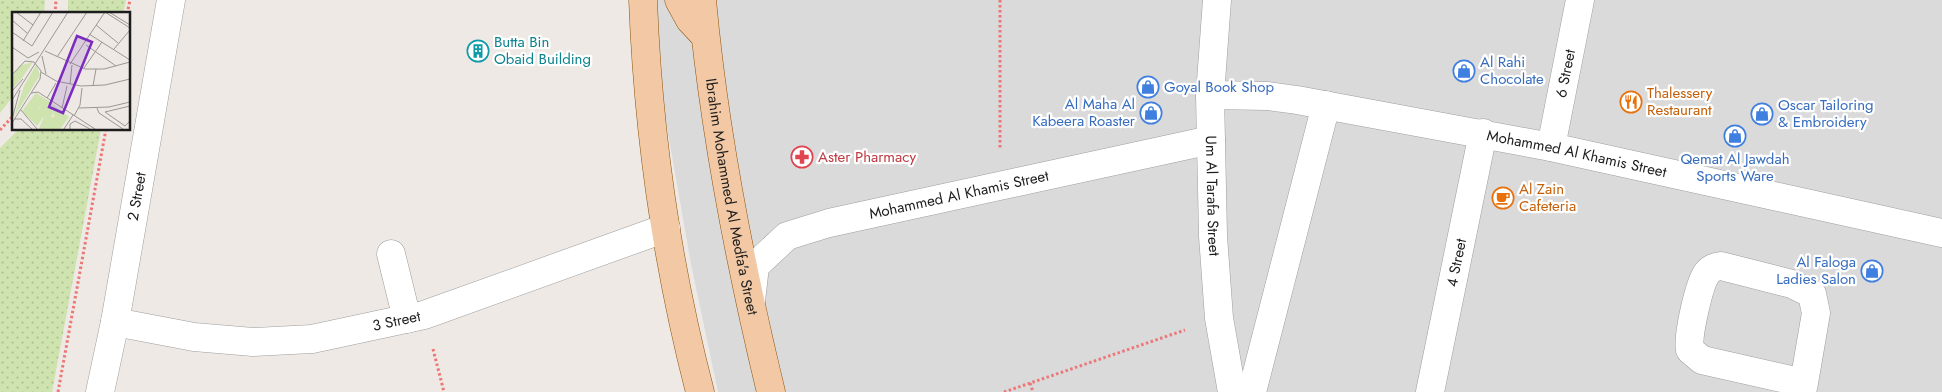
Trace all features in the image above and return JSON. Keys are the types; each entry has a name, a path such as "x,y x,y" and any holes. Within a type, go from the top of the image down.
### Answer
{"main road":[{"path":"643,0 651,114 666,228 700,392"},
{"path":"679,0 690,20 705,36"},
{"name":"Ibrahim Mohammed Al Medfa'a Street","path":"702,0 712,95 751,303 771,392"}],"street":[{"name":"2 Street","path":"100,392 115,322 172,0"},
{"name":"Um Al Tarafa Street","path":"1218,0 1210,95 1213,236 1219,318 1232,392"},
{"name":"6 Street","path":"1551,147 1580,0"},
{"name":"Mohammed Al Khamis Street","path":"1210,95 1268,96 1483,133 1942,233"},
{"path":"1252,392 1326,105"},
{"name":"4 Street","path":"1430,392 1483,133"},
{"name":"Mohammed Al Khamis Street","path":"751,303 755,266 787,236 829,224 1212,140"},
{"name":"3 Street","path":"115,322 194,337 253,342 312,339 416,317 666,228"},
{"path":"391,254 416,317"},
{"path":"1721,266 1792,284 1812,294 1816,313 1803,388 1702,360 1690,350 1688,342 1704,280 1713,268 1721,266"}],"path":[{"path":"1000,0 1000,186"},
{"path":"0,130 12,117"},
{"path":"58,392 106,130"},
{"path":"416,317 444,392"},
{"path":"1004,392 1219,318"},
{"path":"1030,383 1033,392"}],"shaded area":[{"path":"653,0 1942,0 1942,392 718,392 691,264 665,116"}],"green space":[{"path":"0,0 45,0 44,12 12,12 12,98 0,113"},
{"path":"68,0 126,0 123,12 68,12"},
{"path":"18,130 101,130 52,392 0,392 0,148"}],"place":[{"name":"Butta Bin Obaid Building","path":"478,51"},
{"name":"Al Rahi Chocolate","path":"1464,71"},
{"name":"Goyal Book Shop","path":"1148,87"},
{"name":"Thalessery Restaurant","path":"1631,102"},
{"name":"Al Maha Al Kabeera Roaster","path":"1151,113"},
{"name":"Oscar Tailoring & Embroidery","path":"1762,114"},
{"name":"Qemat Al Jawdah Sports Ware","path":"1735,136"},
{"name":"Aster Pharmacy","path":"802,157"},
{"name":"Al Zain Cafeteria","path":"1503,198"},
{"name":"Al Faloga Ladies Salon","path":"1872,271"}]}
